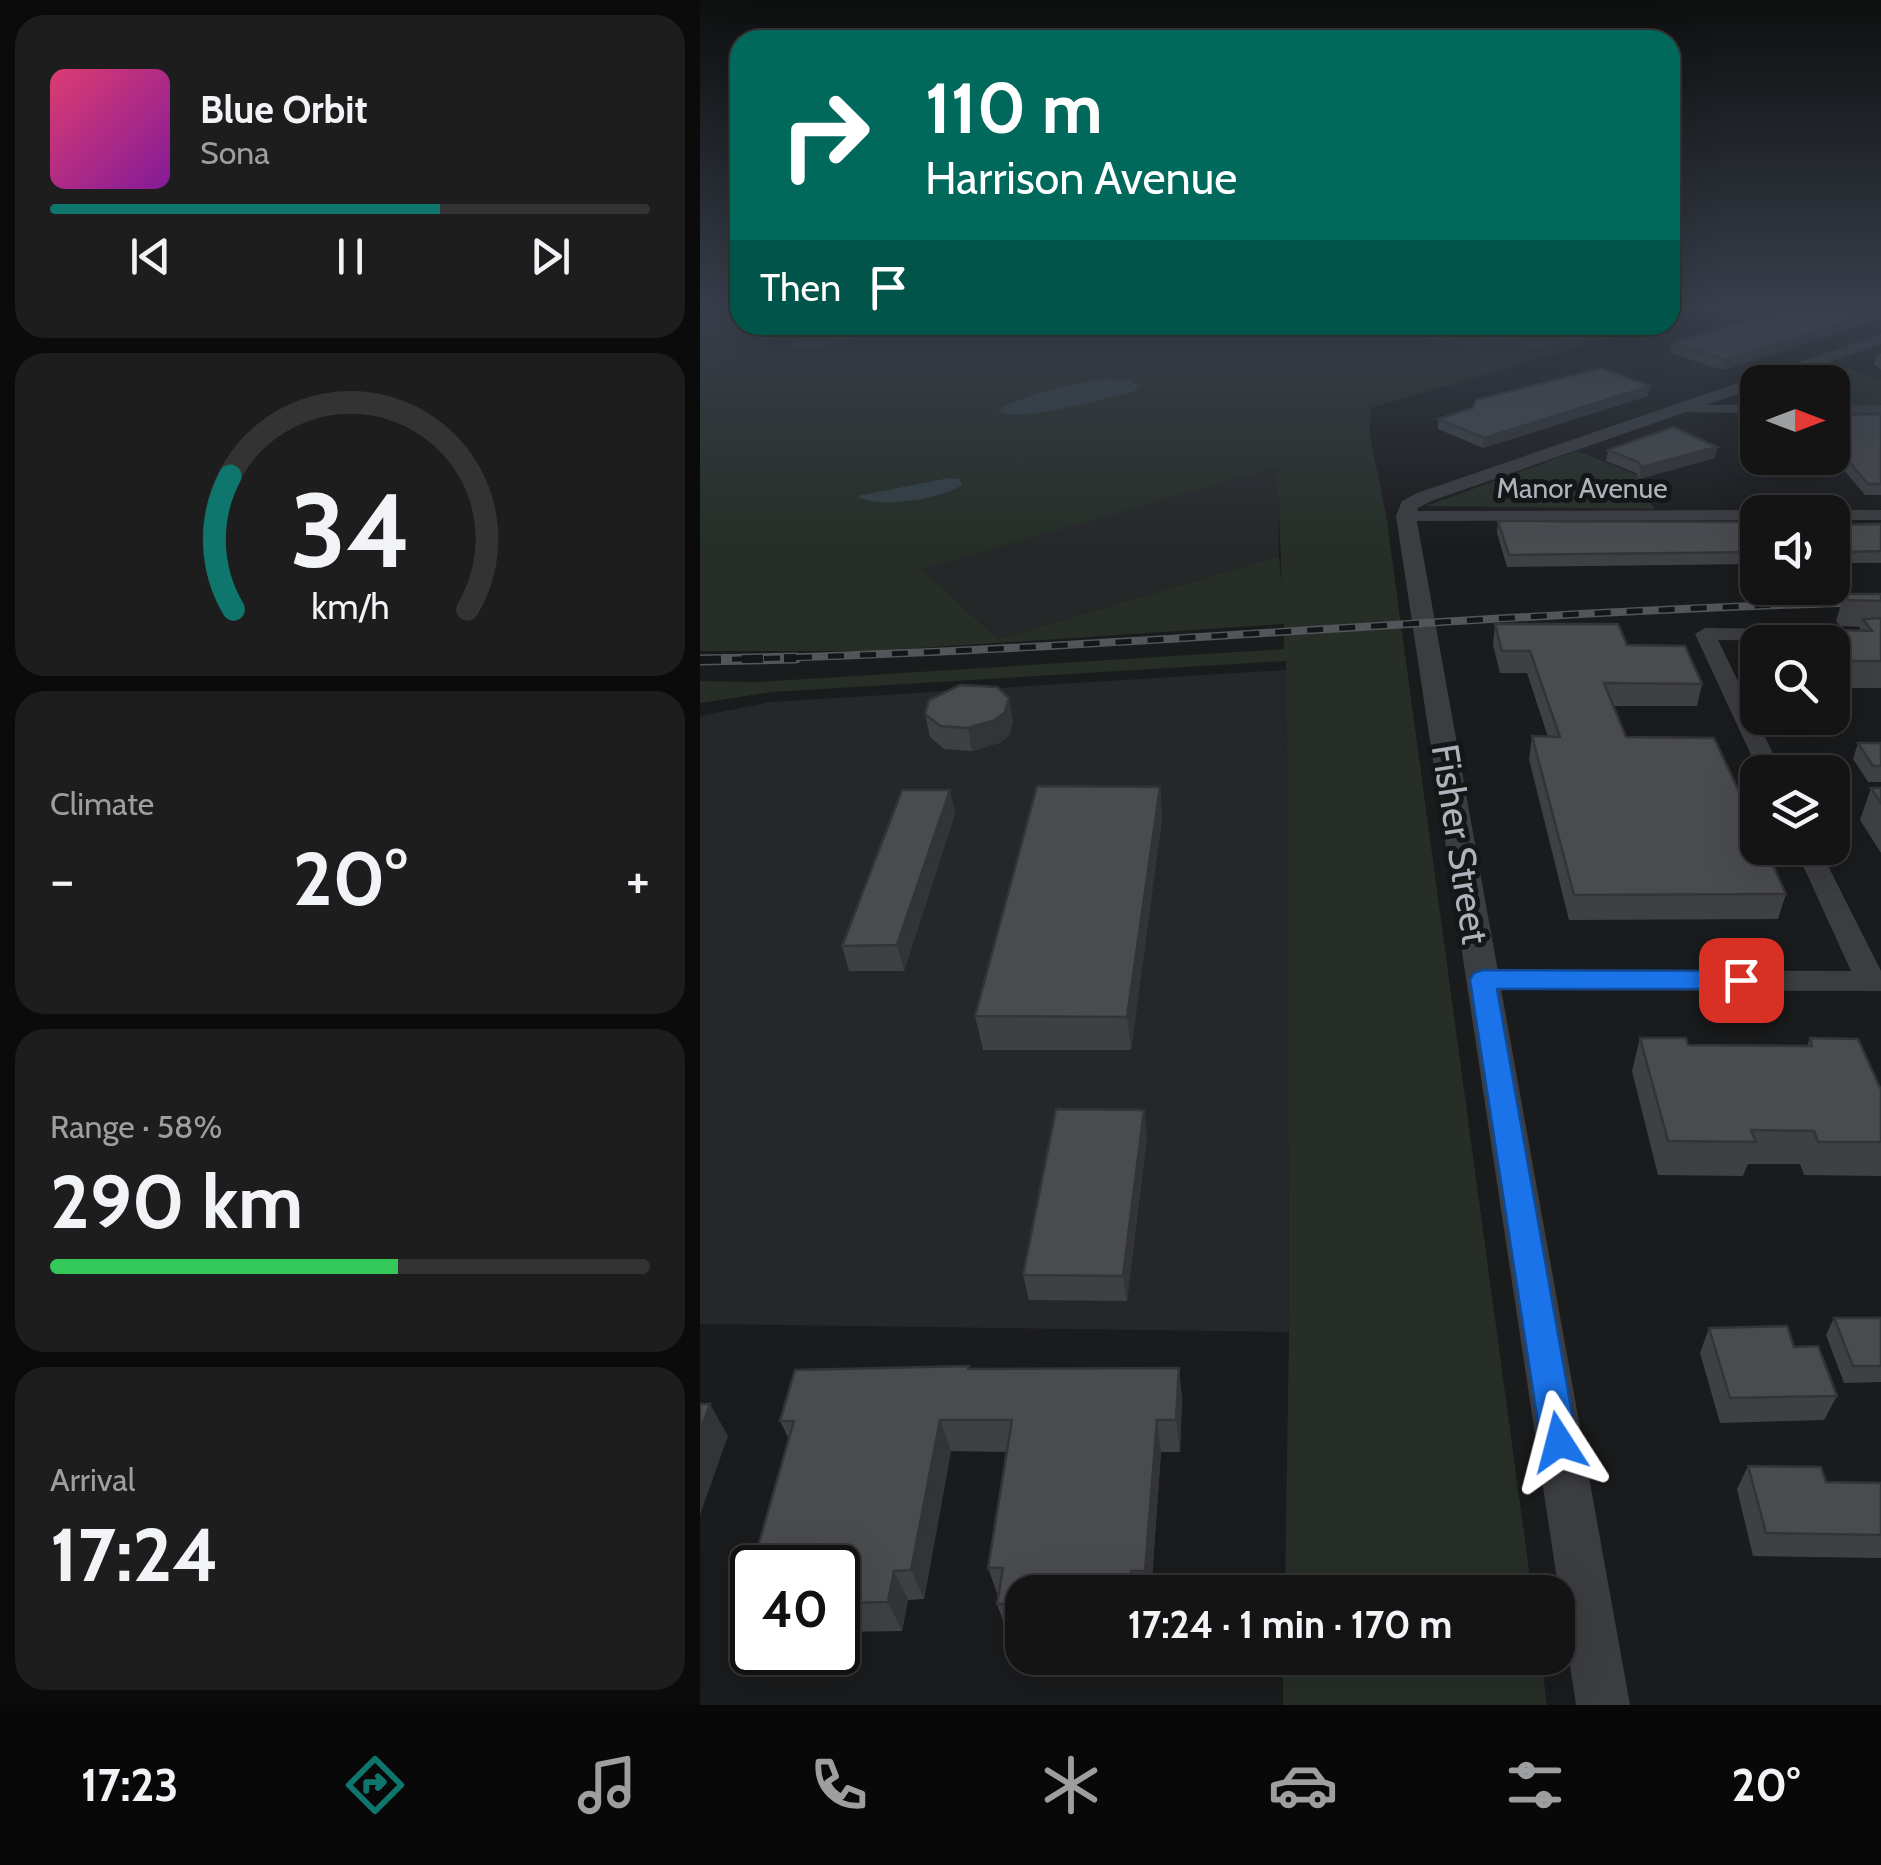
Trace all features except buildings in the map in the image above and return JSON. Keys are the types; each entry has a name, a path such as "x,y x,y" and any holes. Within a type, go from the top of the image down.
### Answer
{"street":[{"path":"1406,516 1409,505 1424,497 1731,390"},
{"path":"1673,409 1740,409"},
{"path":"1850,409 1881,409"},
{"name":"Manor Avenue","path":"1406,516 1740,515"},
{"path":"1850,515 1881,515"},
{"name":"Fisher Street","path":"1406,516 1603,1705"},
{"path":"1740,634 1705,634 1740,707"},
{"path":"1483,980 1876,980 1816,865"}],"shaded area":[{"path":"700,390 1433,390 1370,408 1370,437 1386,514 1530,1575 1285,1575 1289,1332 1286,661 772,692 700,703 700,681 757,682 1284,649 1284,624 875,651 700,651","holes":["1277,467 1282,587 1279,556 998,639 922,569"]},
{"path":"1053,390 1136,390 1041,412 998,411"},
{"path":"1850,390 1881,390 1881,405 1850,405"},
{"path":"1577,451 1637,475 1654,509 1426,506"},
{"path":"1278,466 1279,556 998,639 921,568"},
{"path":"960,479 962,485 925,498 879,502 857,496"},
{"path":"1286,670 1289,1332 700,1324 700,716 771,702"},
{"path":"1283,1675 1543,1675 1547,1705 1283,1705"}],"railway":[{"path":"796,658 700,660 995,649 1586,614 1881,602"}],"route":[{"path":"1559,1442 1483,980 1741,980"}]}
